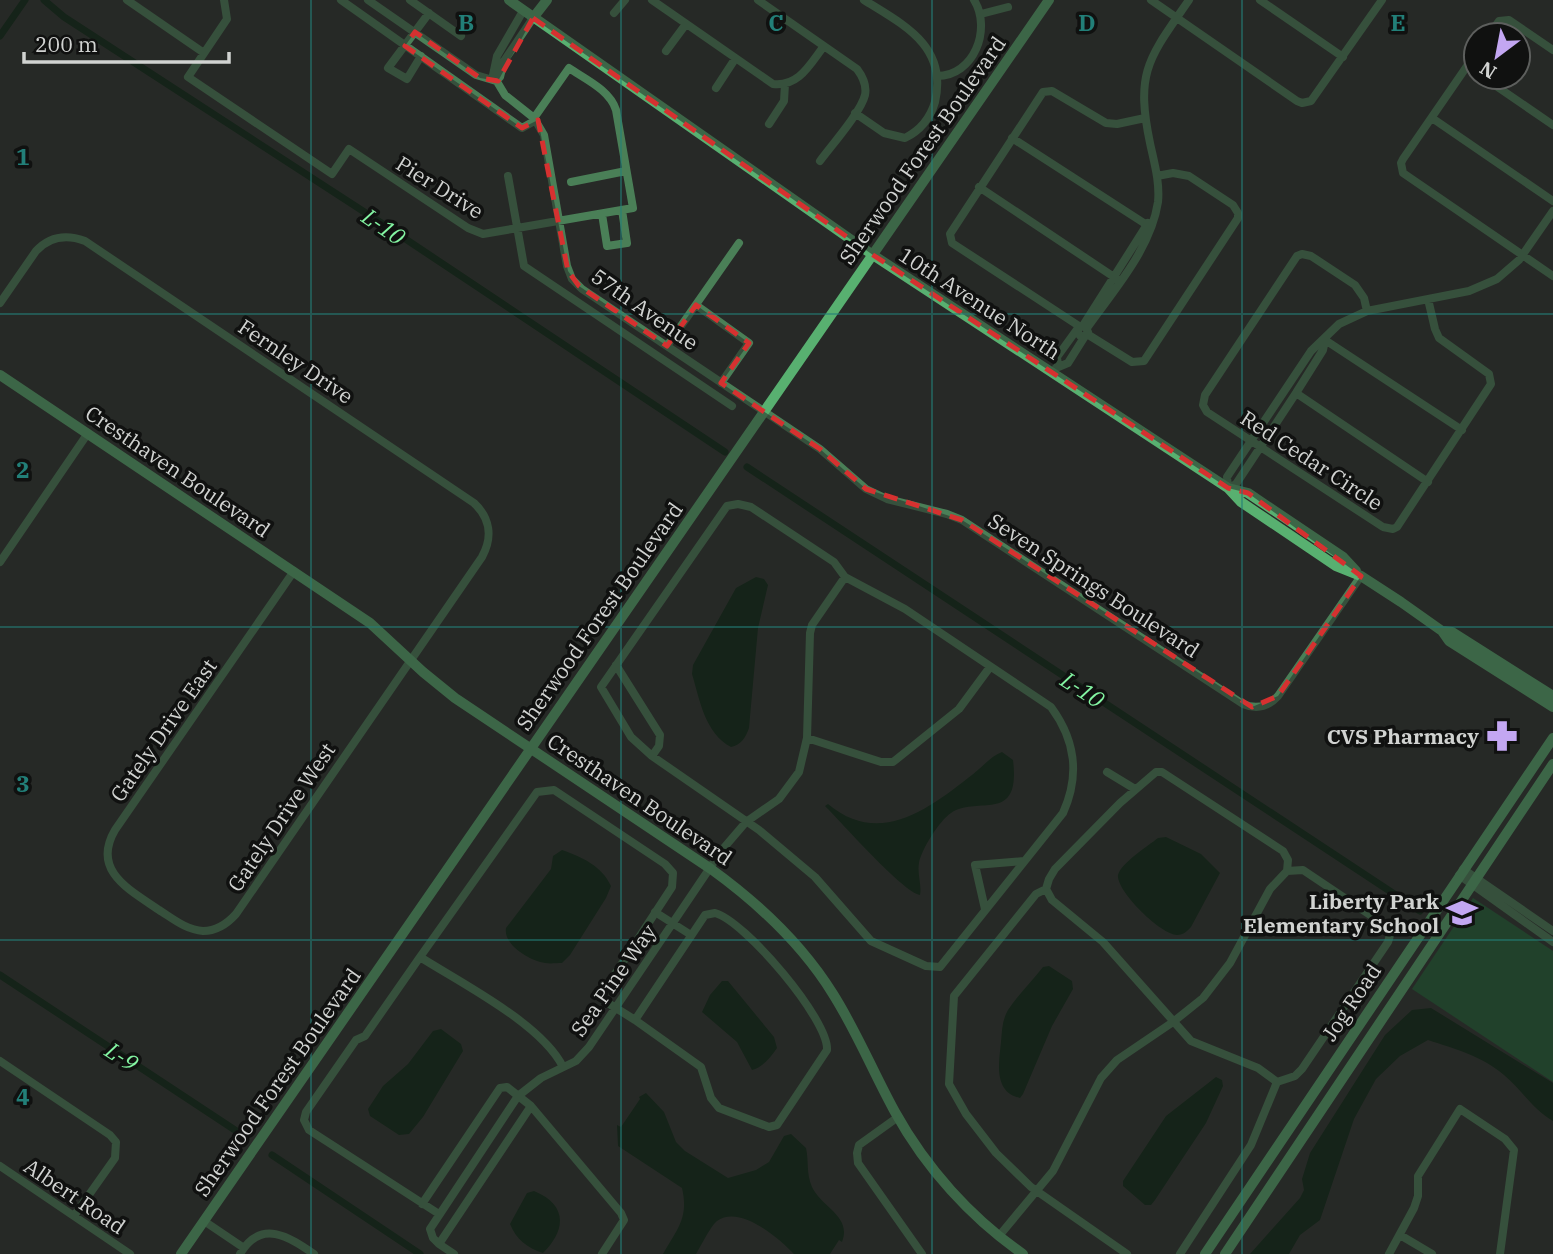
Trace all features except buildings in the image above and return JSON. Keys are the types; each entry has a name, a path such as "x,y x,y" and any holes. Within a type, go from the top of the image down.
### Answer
{"street":[{"path":"127,0 204,53 227,19 224,0"},
{"path":"341,0 522,128 535,119 569,68 612,101 633,208 622,210 627,243 607,246 602,214"},
{"path":"368,0 475,75 496,81"},
{"path":"410,0 461,36"},
{"name":"10th Avenue North","path":"509,0 529,10 873,255 1055,370 1228,488 1248,493 1343,557 1361,576 1443,631 1452,632 1553,696"},
{"path":"535,119 505,95 493,75 529,10 547,0"},
{"path":"614,13 625,0"},
{"path":"652,0 769,82 785,85 799,78 824,46"},
{"path":"759,0 857,69 863,77 864,97 820,161"},
{"path":"855,113 884,133 899,138 907,137 923,126 936,97 937,76 932,57 921,40 910,29 864,0"},
{"path":"937,76 955,72 970,58 979,41 981,14 974,0"},
{"name":"Sherwood Forest Boulevard","path":"181,1254 1049,0"},
{"path":"1151,0 1302,103 1311,101 1380,3 1370,0"},
{"path":"1055,370 1068,363 1083,330 1150,222 1158,198 1157,176 1145,118 1143,90 1149,62 1189,0"},
{"path":"1260,0 1343,57"},
{"path":"981,14 1008,7"},
{"path":"421,56 407,79 388,68 429,13"},
{"path":"666,51 686,24"},
{"path":"1532,36 1553,50"},
{"name":"Pier Drive","path":"204,53 188,77 332,174 349,149 472,231 488,234 622,210"},
{"path":"716,88 735,59"},
{"path":"1462,73 1401,163 1403,173 1553,276"},
{"path":"769,124 784,101 785,85"},
{"path":"1145,118 1117,124 1106,123 1048,90 1039,96 979,187 952,229 950,239 952,243 1132,362 1144,361 1238,218 1233,205 1189,176 1173,173 1157,176"},
{"path":"1503,91 1553,125"},
{"path":"1432,118 1553,201"},
{"name":"57th Avenue","path":"535,119 544,135 568,271 575,283 765,412"},
{"path":"1012,138 1150,222"},
{"path":"571,182 626,172"},
{"path":"508,176 524,266 732,406"},
{"path":"979,187 1116,278"},
{"path":"1325,340 1323,350 1296,393 1236,484 1228,488 1227,477 1311,351 1348,318 1367,311 1469,292 1487,285 1502,276 1522,256 1553,211"},
{"name":"Fernley Drive","path":"0,303 36,251 47,242 70,237 89,243 474,503 488,523 488,543"},
{"path":"667,346 739,243"},
{"name":"Red Cedar Circle","path":"1367,311 1364,298 1355,285 1311,256 1297,256 1203,400 1207,412 1388,529 1397,527 1428,482 1489,388 1491,379 1489,374 1439,338 1428,299"},
{"path":"696,306 749,343 722,383"},
{"path":"1325,340 1462,430"},
{"name":"Cresthaven Boulevard","path":"0,375 370,623 446,691 710,869 771,919 834,995 898,1117 941,1179 999,1236 1023,1254"},
{"path":"1296,393 1428,482"},
{"name":"Seven Springs Boulevard","path":"765,412 820,449 866,489 887,499 962,520 1247,706 1262,707 1278,696 1361,576"},
{"path":"0,562 88,433"},
{"path":"738,504 751,507 834,562 845,577 905,609 1051,706 1060,719 1075,771 1072,794 1063,813 940,967 926,966 871,941 815,877 759,830 652,756 631,737 601,687 616,665 727,506 738,504"},
{"name":"Gately Drive West","path":"151,904 180,924 194,930 216,929 229,921 482,557 488,543"},
{"name":"Gately Drive East","path":"151,904 126,887 113,873 108,859 110,839 294,571"},
{"name":"Sea Pine Way","path":"439,1244 430,1229 518,1096 531,1085 576,1061 589,1047 722,850 746,822 779,799 797,778 807,738 810,633 845,577"},
{"name":"10th Avenue North","path":"1443,631 1448,641 1553,707"},
{"path":"616,665 660,735 659,746 652,756"},
{"path":"807,738 881,762 893,762 959,709 990,667"},
{"name":"Jog Road","path":"1205,1254 1553,738"},
{"name":"Jog Road","path":"1226,1254 1553,764"},
{"path":"1107,772 1135,789"},
{"path":"1127,1254 1035,1191 996,1153 966,1114 948,1084 954,996 1036,894 1046,889 1055,869 1135,789 1156,772 1162,772 1283,851 1288,860 1287,871"},
{"path":"439,1214 309,1130 304,1121 306,1112 356,1040 365,1036 537,792 554,790 664,863 673,873 672,887 602,994 603,1000 701,1067 711,1098 719,1108 769,1127 777,1125 827,1051 828,1042 808,1007 768,955 733,922 715,913 705,915 635,1020"},
{"path":"985,909 975,865 1024,861"},
{"path":"999,1236 1063,1154 1095,1087 1108,1068 1203,998 1234,956 1257,910 1276,881 1287,871 1303,870 1385,925 1391,932 1388,942 1302,1069 1295,1076 1277,1082 1251,1145 1180,1254"},
{"path":"1461,872 1553,931"},
{"path":"1474,881 1553,942"},
{"path":"1046,889 1052,900 1103,942 1191,1041 1258,1068 1277,1082"},
{"path":"655,912 691,935"},
{"path":"420,957 510,1014 556,1054 563,1067"},
{"path":"1360,1024 1373,1032"},
{"path":"0,1061 110,1135 116,1142 115,1158 74,1216"},
{"path":"422,1204 500,1088 507,1087 531,1107 621,1213 624,1220 602,1254"},
{"path":"454,1254 439,1244 531,1107"},
{"path":"1389,1254 1418,1196 1418,1177 1460,1109 1505,1139 1514,1150 1500,1254"},
{"path":"898,1117 859,1145 858,1163 922,1254"},
{"name":"Albert Road","path":"0,1168 130,1254"},
{"path":"204,1221 242,1251 257,1237 278,1233 314,1254"},
{"path":"1400,1235 1432,1254"}],"highlighted area":[{"path":"533,18 873,255 1228,488 1248,493 1361,576 1278,696 1252,707 962,520 866,489 820,449 721,383 749,343 696,305 667,346 579,286 568,271 538,120 522,128 405,46 415,32 480,78 498,81"}],"green space":[{"path":"1473,898 1553,951 1553,1082 1412,989"}],"shaded area":[{"path":"756,577 764,579 768,585 758,628 749,728 743,740 731,747 722,741 709,725 692,674 693,665 736,588"},
{"path":"1002,752 1013,760 1014,780 1010,793 1004,801 995,804 962,808 951,813 942,822 920,857 920,895 887,870 825,806 828,804 847,816 865,822 883,823 901,819 935,802"},
{"path":"1166,837 1201,854 1220,873 1191,927 1179,935 1161,928 1141,911 1124,891 1118,875 1135,855 1158,838"},
{"path":"562,850 597,868 611,886 570,955 562,963 539,962 513,946 506,934 506,928 551,869 553,856"},
{"path":"1049,966 1072,981 1073,989 1052,1026 1020,1098 1005,1090 1000,1075 1003,1022 1021,993 1043,967"},
{"path":"722,981 728,981 774,1037 777,1048 756,1069 752,1070 737,1042 702,1012 710,995"},
{"path":"1431,1008 1553,1083 1553,1121 1539,1111 1496,1068 1468,1054 1428,1040 1400,1056 1376,1079 1354,1119 1320,1220 1300,1235 1289,1254 1250,1254 1300,1198 1304,1190 1302,1179 1310,1153 1385,1035 1412,1010"},
{"path":"441,1029 461,1044 463,1051 423,1117 409,1134 399,1135 370,1116 368,1109 383,1086 408,1064 433,1031"},
{"path":"1216,1077 1222,1080 1223,1086 1206,1123 1155,1200 1151,1205 1145,1205 1123,1186 1123,1181 1166,1116"},
{"path":"646,1093 664,1112 676,1142 685,1151 728,1178 756,1170 769,1162 784,1136 791,1134 806,1148 812,1187 843,1225 842,1242 839,1240 830,1254 794,1254 770,1232 748,1220 726,1217 714,1224 696,1254 663,1254 683,1215 682,1188 618,1146 617,1125 621,1127 639,1097"},
{"path":"534,1191 553,1203 560,1219 556,1236 543,1253 523,1242 510,1224 527,1193"}],"waterway":[{"path":"0,36 25,0"},
{"name":"L-10","path":"44,0 64,17 386,226 725,452"},
{"name":"L-10","path":"747,467 1420,911"},
{"name":"L-9","path":"0,975 244,1136"},
{"name":"L-9","path":"272,1155 420,1254"}],"place":[{"name":"CVS Pharmacy","path":"1502,736"},
{"name":"Liberty Park Elementary School","path":"1462,913"}]}
